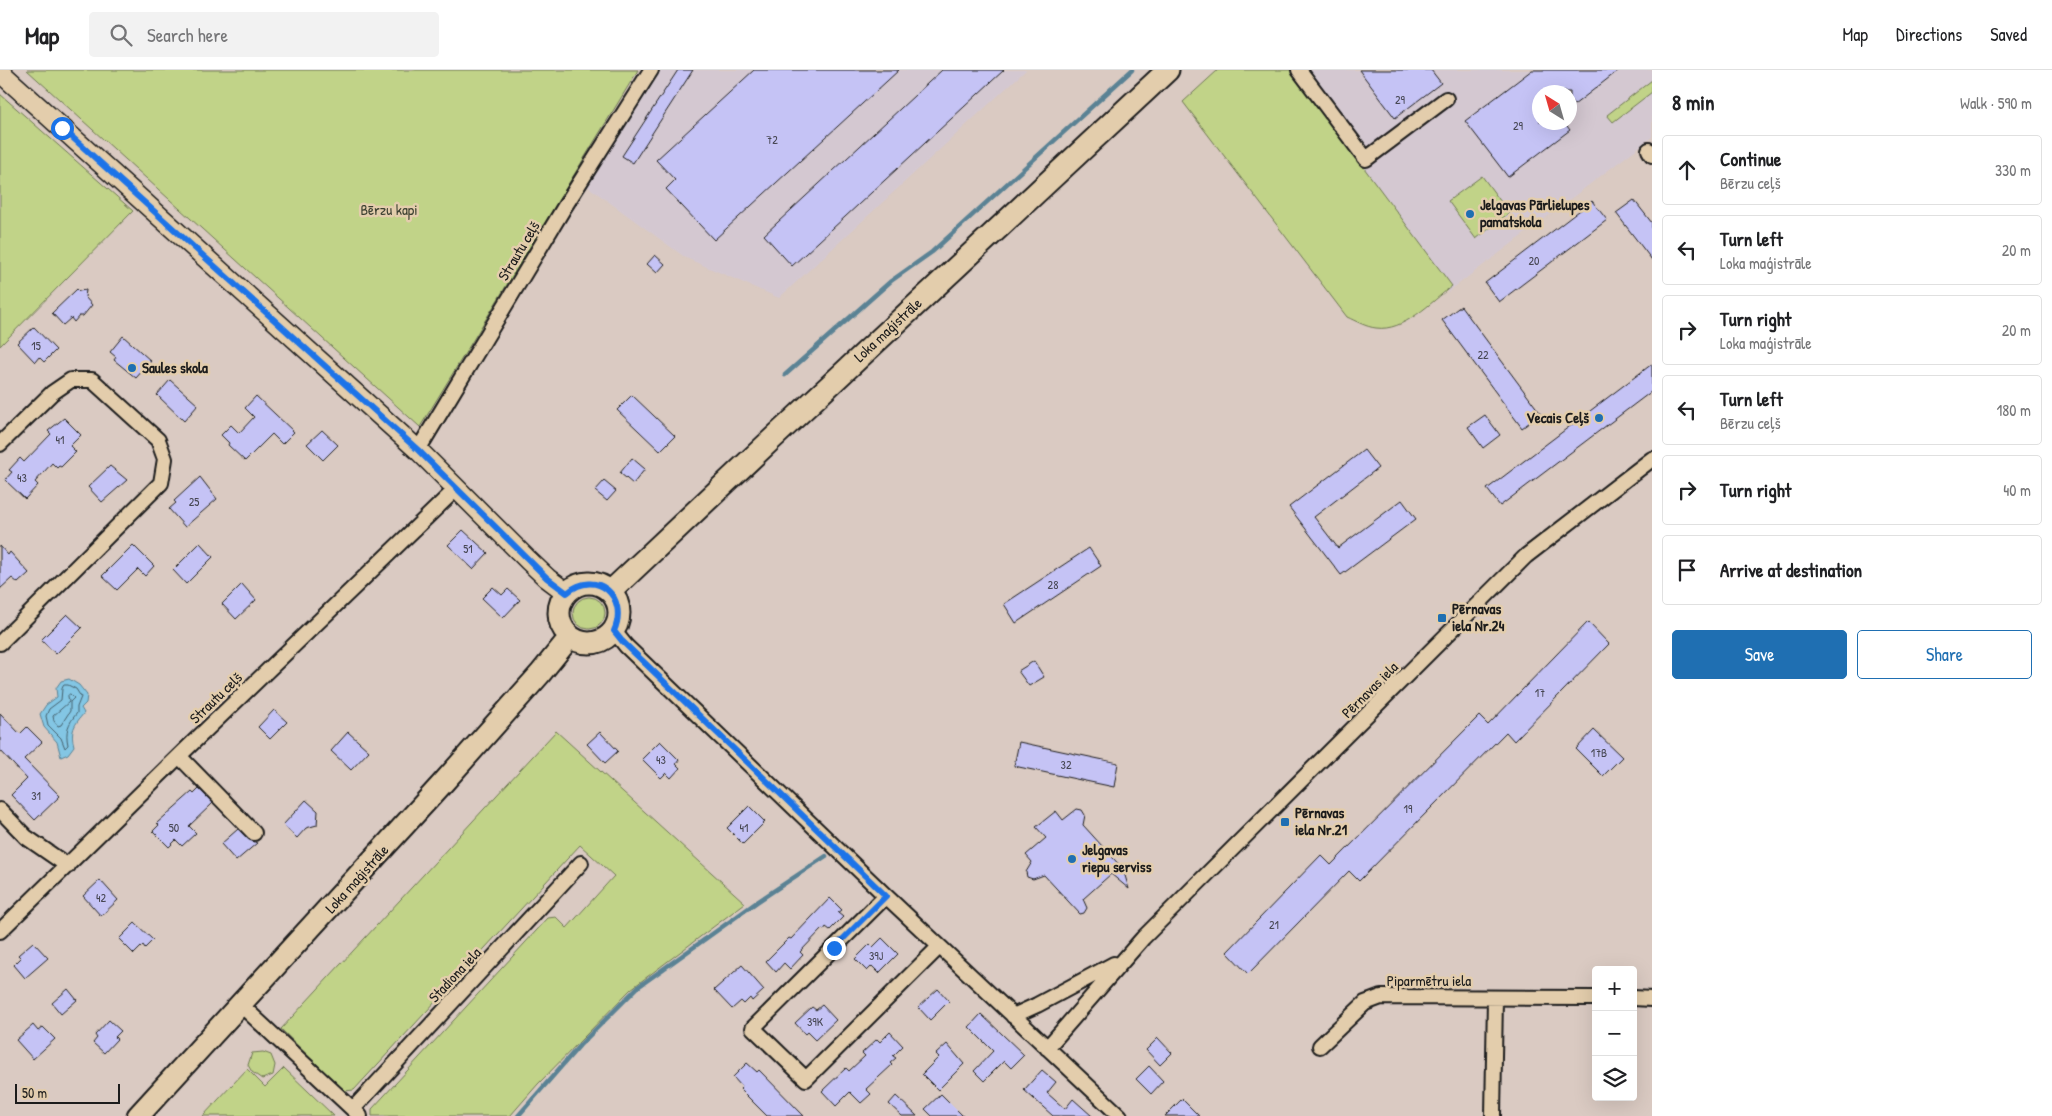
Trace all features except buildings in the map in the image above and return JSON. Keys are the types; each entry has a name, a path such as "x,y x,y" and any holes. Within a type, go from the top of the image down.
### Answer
{"main road":[{"name":"Loka maģistrāle","path":"610,592 784,427 1168,70"},
{"path":"584,584 594,584 610,592 616,601 619,611 620,638 607,638 588,644 570,637 563,629 559,611 567,593 575,586 584,584"},
{"name":"Loka maģistrāle","path":"138,1116 456,770 570,637"}],"street":[{"name":"Strautu ceļš","path":"418,450 565,206 651,70"},
{"path":"1299,70 1366,159 1446,99"},
{"path":"0,72 418,450 456,490 547,578 567,593"},
{"path":"0,444 52,393 71,380 92,380 158,440 165,459 160,483 0,643"},
{"name":"Pērnavas iela","path":"1123,959 1526,556 1652,459"},
{"name":"Strautu ceļš","path":"0,931 456,490"},
{"path":"620,638 939,947 1120,1116"},
{"path":"179,756 254,833"},
{"path":"0,810 26,838 68,866"},
{"name":"Stadiona iela","path":"241,1005 356,1113 580,863"},
{"path":"886,896 753,1028 806,1080 939,947"},
{"path":"1012,1016 1037,1005 1123,959"},
{"path":"1047,1048 1123,959"},
{"name":"Piparmētru iela","path":"1320,1046 1365,1003 1381,997 1592,998"},
{"path":"1493,1116 1495,998"},
{"path":"1637,998 1652,999"}],"shaded area":[{"path":"661,70 1026,70 779,298 686,258 587,186"},
{"name":"Jelgavas Pārlielupes pamatskola","path":"1281,70 1652,70 1652,137 1448,292"}],"green space":[{"name":"Bērzu kapi","path":"27,70 638,70 420,427"},
{"path":"1218,70 1291,70 1452,286 1417,314 1397,325 1376,328 1361,324 1347,317 1183,102"},
{"path":"1652,80 1652,92 1613,122 1607,115"},
{"path":"0,94 133,211 0,346"},
{"path":"1482,176 1509,213 1476,239 1448,201"},
{"path":"589,597 601,601 605,613 601,625 589,629 577,625 573,613 577,601"},
{"path":"556,731 745,903 631,989 538,1084 510,1116 372,1116 372,1109 548,918 556,917 567,928 614,876 580,845 354,1090 344,1091 281,1029"},
{"path":"263,1052 271,1055 275,1065 273,1075 262,1079 252,1072 248,1065 252,1053"},
{"path":"284,1068 334,1116 203,1116 247,1069 265,1087"}],"water":[{"path":"69,679 79,685 87,695 86,703 81,708 84,713 75,725 73,732 74,746 68,754 61,757 57,742 44,727 40,714 46,705 57,697 56,688 61,681"}],"waterway":[{"path":"785,375 891,281 932,252 1132,70"},
{"path":"518,1116 580,1045 638,987 757,902 826,856"}],"place":[{"name":"Jelgavas Pārlielupes pamatskola","path":"1470,214"},
{"name":"Saules skola","path":"132,368"},
{"name":"Vecais Ceļš","path":"1599,418"},
{"name":"Pērnavas iela Nr.24","path":"1442,618"},
{"name":"Pērnavas iela Nr.21","path":"1285,822"},
{"name":"Jelgavas riepu serviss","path":"1072,859"}],"route":[{"path":"62,128 418,450 456,490 547,578 567,593 575,586 584,584 594,584 610,592 616,601 619,611 614,631 626,646 886,896 834,948"}]}
